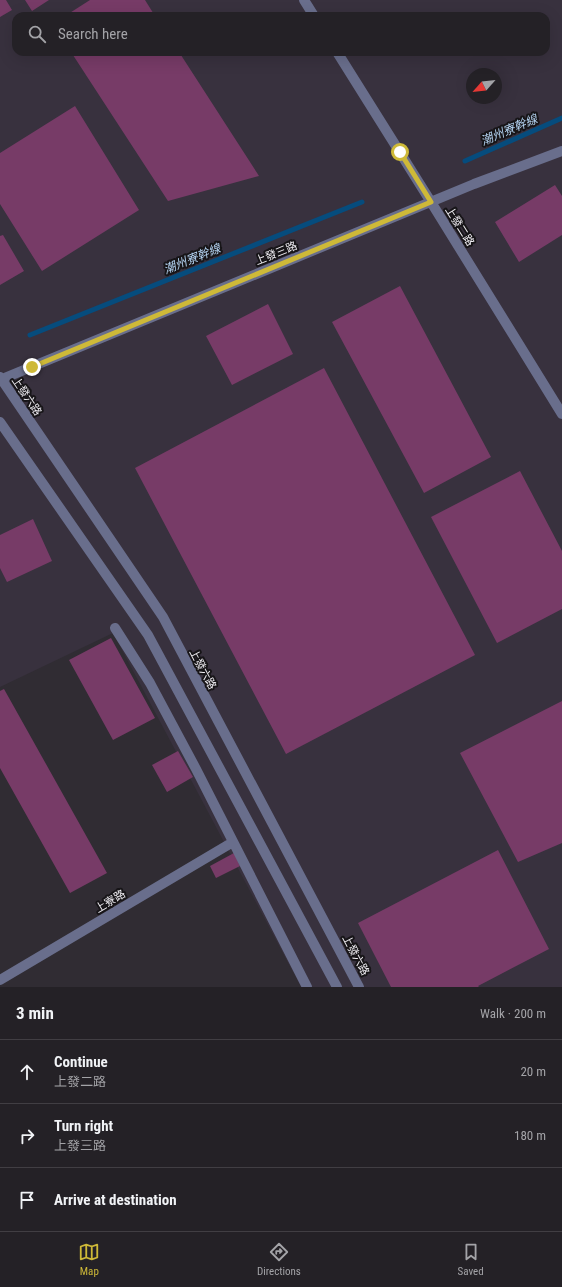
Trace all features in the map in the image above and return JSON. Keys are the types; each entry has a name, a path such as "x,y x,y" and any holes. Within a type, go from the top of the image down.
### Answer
{"street":[{"path":"304,0 312,12"},
{"name":"上發二路","path":"340,56 562,414"},
{"name":"上發三路","path":"0,379 474,184 562,151"},
{"name":"上發六路","path":"0,379 163,617 359,987"},
{"path":"0,422 148,635 337,987"},
{"path":"115,628 150,683 307,987"},
{"name":"上寮路","path":"0,980 233,842"}],"shaded area":[{"path":"0,0 562,0 562,987 301,987 113,633 0,687"}],"building":[{"path":"0,0 6,0 12,10 0,17"},
{"path":"25,0 49,0 32,11"},
{"path":"90,0 145,0 152,12 71,12"},
{"path":"74,56 182,56 259,176 168,201"},
{"path":"75,106 139,210 42,271 0,204 0,153"},
{"path":"555,185 562,196 562,235 519,262 495,222"},
{"path":"3,235 24,271 0,285 0,236"},
{"path":"400,286 491,457 424,493 332,322"},
{"path":"268,304 293,354 232,385 206,336"},
{"path":"324,368 475,655 286,754 135,468"},
{"path":"520,471 562,551 562,609 497,643 431,517"},
{"path":"33,519 52,561 7,582 0,568 0,535"},
{"path":"111,638 155,718 113,740 69,660"},
{"path":"4,689 107,873 70,893 0,768 0,691"},
{"path":"562,701 562,843 518,862 460,753"},
{"path":"178,751 193,777 167,792 152,765"},
{"path":"498,850 549,949 478,986 479,987 391,987 358,923"},
{"path":"234,853 240,866 216,878 210,866"}],"waterway":[{"name":"潮州寮幹線","path":"465,161 562,118"},
{"name":"潮州寮幹線","path":"30,335 362,202"}],"route":[{"path":"32,367 431,202 400,152"}]}
